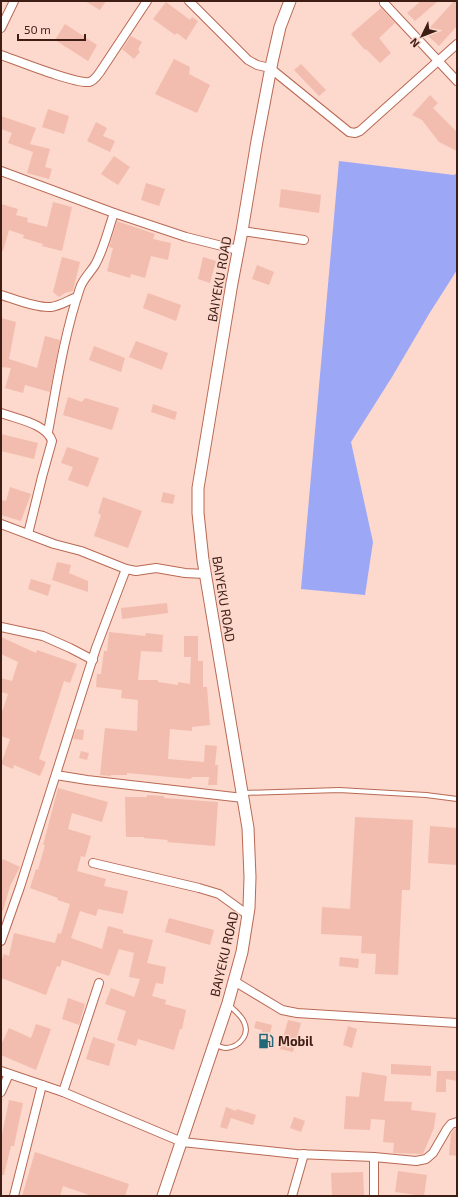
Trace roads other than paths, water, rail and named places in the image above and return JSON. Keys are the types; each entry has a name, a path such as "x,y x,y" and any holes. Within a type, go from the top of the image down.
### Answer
{"main road":[{"name":"BAIYEKU ROAD","path":"164,1196 228,1003 242,952 248,915 250,870 248,828 205,574 198,513 198,488 270,68 280,27 290,1"}],"street":[{"path":"1,28 14,1"},
{"path":"1,55 74,80 88,82 94,80 147,1"},
{"path":"189,1 248,60 257,65 270,68 348,132 355,133 360,131 457,44"},
{"path":"384,3 457,81"},
{"path":"1,171 114,213 186,237 238,250"},
{"path":"48,432 69,324 81,286 95,265 100,254 114,213"},
{"path":"242,231 304,240"},
{"path":"1,295 42,307 60,305 78,297"},
{"path":"1,413 41,427 48,432 52,441 28,534"},
{"path":"1,524 54,544 81,551 126,569 136,571 156,568 185,573 205,574"},
{"path":"1,941 93,660 126,569"},
{"path":"1,627 43,636 93,660"},
{"path":"56,775 102,782 242,795"},
{"path":"93,863 219,894 248,915"},
{"path":"234,981 282,1010 297,1013 457,1023"},
{"path":"63,1092 98,983"},
{"path":"1,1092 5,1073 63,1092 182,1142 304,1154 374,1157 416,1161 426,1159 433,1153 451,1124 457,1122"},
{"path":"14,1196 42,1085"},
{"path":"292,1196 304,1154"},
{"path":"374,1157 374,1196"}],"lane":[{"path":"242,795 339,790 426,795 457,799"},
{"path":"214,1044 226,1048 239,1044 245,1037 246,1029 244,1021 228,1003"}],"place":[{"name":"Mobil","path":"266,1041"}]}
